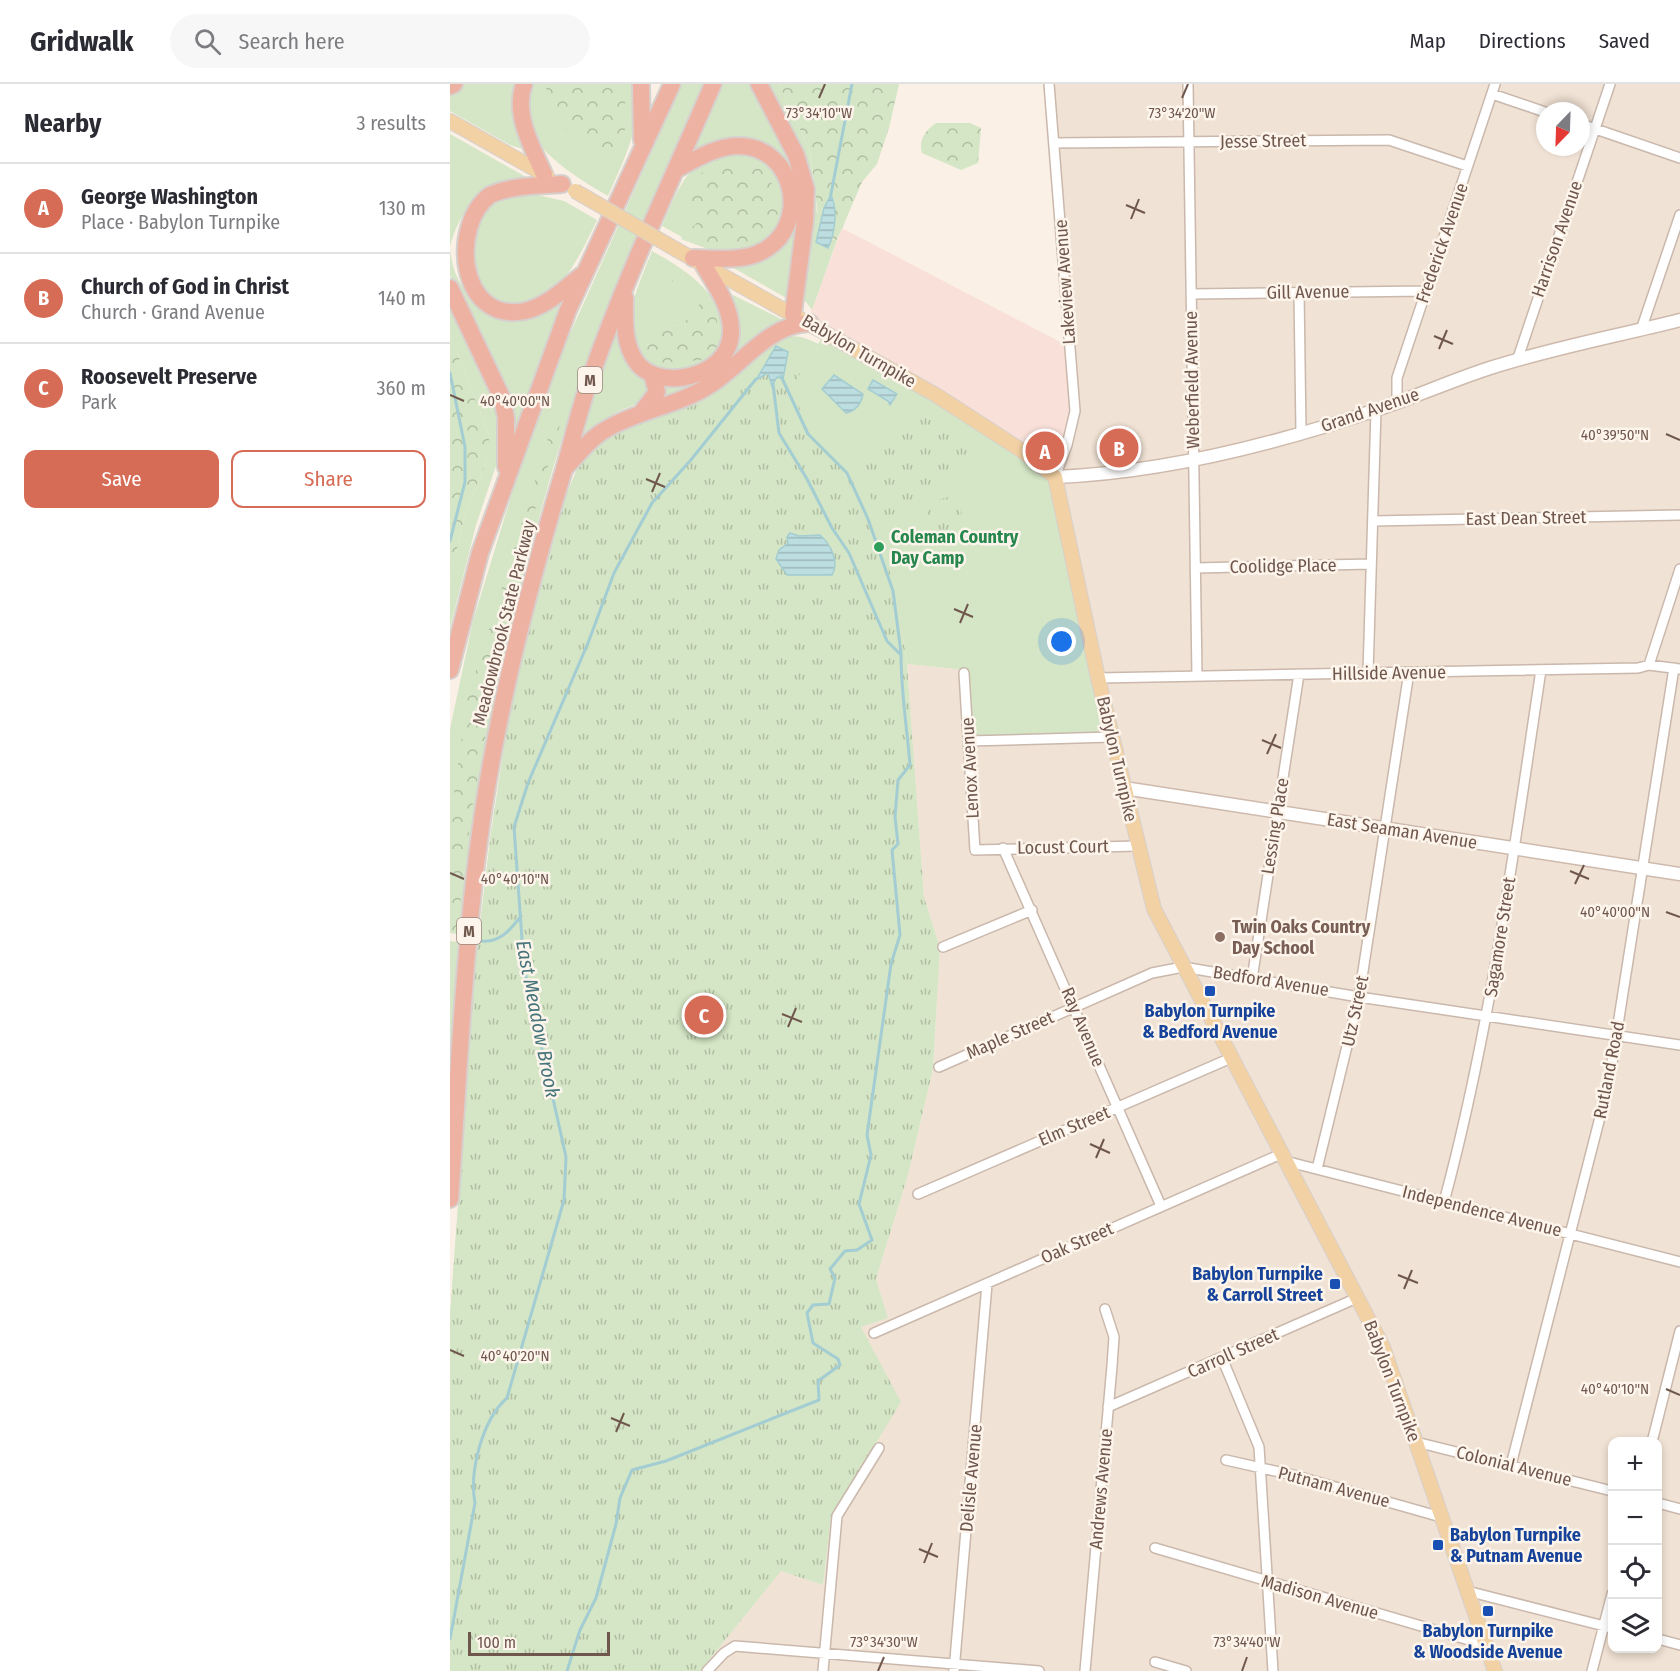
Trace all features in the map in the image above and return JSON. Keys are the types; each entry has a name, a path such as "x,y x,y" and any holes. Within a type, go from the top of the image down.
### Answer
{"highway":[{"path":"450,86 454,84"},
{"path":"524,84 522,114 525,131 544,174"},
{"path":"641,84 641,146"},
{"name":"Meadowbrook State Parkway","path":"450,670 480,553 507,474 583,275 641,146 672,84"},
{"name":"Meadowbrook State Parkway","path":"450,1199 469,934 485,804 511,665 590,381 624,293 712,84"},
{"path":"759,84 796,155 806,189 806,221 793,314"},
{"path":"624,293 626,339 636,362 651,374 685,379 711,369 722,356 730,339 729,313 698,262 748,257 774,244 787,228 793,211 792,188 775,160 749,147 716,149 677,169"},
{"path":"569,188 511,188 482,200 470,209 460,225 455,256 464,283 477,298 495,308 514,311 543,304 583,275"},
{"path":"450,288 502,398 506,418 507,474"},
{"path":"564,470 603,430 641,412 693,395 712,384 771,335 793,325 810,323"},
{"path":"641,412 657,392 651,374"}],"main road":[{"name":"Babylon Turnpike","path":"450,121 936,395 1021,450 1055,477 1098,678 1154,909 1383,1347 1495,1671"}],"street":[{"name":"Lakeview Avenue","path":"1049,84 1075,411 1067,445 1055,477"},
{"name":"Weberfield Avenue","path":"1188,84 1197,676"},
{"name":"Harrison Avenue","path":"1517,361 1610,84"},
{"path":"1494,89 1536,108"},
{"name":"Frederick Avenue","path":"1397,403 1396,378 1494,89"},
{"path":"1590,127 1680,158"},
{"name":"Jesse Street","path":"1054,143 1389,140 1467,166"},
{"path":"1641,330 1680,215"},
{"name":"Gill Avenue","path":"1191,294 1425,291"},
{"path":"1299,292 1301,433"},
{"name":"Grand Avenue","path":"1055,477 1085,477 1193,459 1301,433 1376,410 1517,361 1680,320"},
{"path":"1368,673 1376,410"},
{"name":"East Dean Street","path":"1372,521 1680,515"},
{"name":"Coolidge Place","path":"1195,568 1371,564"},
{"path":"1649,665 1680,568"},
{"name":"Hillside Avenue","path":"1098,678 1638,668 1649,665 1677,668"},
{"name":"Rutland Road","path":"1511,1465 1610,1082 1677,668"},
{"name":"Sagamore Street","path":"1444,1202 1469,1109 1488,1015 1541,670"},
{"name":"Utz Street","path":"1317,1169 1359,997 1409,672"},
{"name":"Lenox Avenue","path":"964,673 975,850 988,850"},
{"name":"Lessing Place","path":"1252,979 1299,674"},
{"path":"969,741 1112,737"},
{"name":"East Seaman Avenue","path":"1124,788 1680,874"},
{"name":"Locust Court","path":"988,850 1138,846"},
{"name":"Ray Avenue","path":"1003,848 1161,1206"},
{"path":"943,946 1032,910"},
{"name":"Bedford Avenue","path":"1183,967 1359,997 1680,1045"},
{"name":"Maple Street","path":"939,1067 1152,973 1183,967"},
{"name":"Elm Street","path":"918,1194 1230,1058"},
{"name":"Independence Avenue","path":"1283,1157 1317,1169 1680,1262"},
{"name":"Oak Street","path":"874,1333 1161,1206 1283,1157"},
{"name":"Delisle Avenue","path":"954,1667 987,1284"},
{"name":"Carroll Street","path":"1108,1407 1357,1298"},
{"name":"Andrews Avenue","path":"1085,1671 1114,1337 1105,1309"},
{"path":"1653,1437 1680,1331"},
{"path":"1222,1358 1259,1447 1273,1671"},
{"name":"Colonial Avenue","path":"1416,1442 1608,1490"},
{"path":"823,1671 837,1516 879,1448"},
{"name":"Putnam Avenue","path":"1226,1460 1441,1517"},
{"path":"1662,1504 1680,1509"},
{"name":"Madison Avenue","path":"1155,1548 1486,1645"},
{"path":"1467,1591 1608,1627 1592,1671"},
{"path":"1662,1640 1680,1645"},
{"path":"707,1671 724,1653 735,1646 825,1652 954,1667 1039,1671"},
{"path":"1155,1662 1186,1671"}],"shaded area":[{"path":"1046,84 1680,84 1680,1671 700,1671 781,1571 823,1585 831,1517 881,1435 861,1327 888,1318 876,1279 908,1175 933,1069 940,948 924,897 907,664 966,670 1055,476 1073,411"},
{"path":"842,228 1068,346 1073,411 1055,476 808,320"}],"green space":[{"path":"464,84 519,84 529,151 510,145 450,111 450,91"},
{"path":"530,84 635,84 637,99 634,128 626,155 608,196 559,163 537,141 526,117"},
{"path":"547,84 621,84 626,114 621,143 606,151 590,151 553,115 548,107"},
{"path":"682,84 705,84 606,313 572,407 540,514 498,693 476,813 458,934 450,933 450,729 473,621 513,490 552,374"},
{"path":"721,84 752,84 785,142 802,200 788,299 723,262 768,257 798,205 763,148 691,158"},
{"path":"763,84 779,84 810,151 817,214 820,209 824,208 816,242 828,248 832,239 837,240 812,310 803,298 812,188"},
{"path":"779,84 899,84 889,128 877,164 862,182 837,240 832,239 835,205 820,209 818,216 810,151"},
{"path":"936,123 970,123 981,128 978,163 961,170 922,153 921,144 924,136"},
{"path":"450,134 533,181 489,193 470,206 456,229 450,246"},
{"path":"740,151 765,159 788,193 776,238 754,251 719,253 681,239 682,237 662,226 682,184 697,167 708,160"},
{"path":"717,160 742,162 758,168 769,180 782,202 777,216 766,233 736,247 713,246 688,231 698,222 697,211 688,192 707,166"},
{"path":"532,190 533,194 564,201 597,220 572,267 549,295 535,304 519,308 501,305 480,295 467,221 486,203"},
{"path":"450,248 454,269 461,284 489,311 560,299 552,333 510,444 450,275"},
{"path":"652,251 670,261 702,285 715,301 719,300 725,338 701,371 659,371 640,358 632,345 631,314 640,280"},
{"path":"672,268 703,291 714,308 718,347 705,360 656,363 646,351 649,330 695,318 700,302 692,292 672,281"},
{"path":"729,293 787,322 706,383 658,403 658,382 727,359"},
{"path":"450,305 463,335 493,388 501,438 496,466 476,525 450,628 450,580 464,518 489,454 489,435 450,335"},
{"path":"620,319 652,391 643,400 609,417 581,449 590,406"},
{"path":"827,331 1055,476 1110,736 971,739 966,670 907,664 897,597 450,1316 476,960 491,832 548,565 566,496 578,467 768,343 793,336 818,344"},
{"path":"450,335 489,435 489,454 464,518 450,580"},
{"path":"768,343 809,360 792,386 801,412 849,472 896,587 907,664 924,897 940,948 933,1069 908,1175 876,1279 888,1318 861,1327 901,1402 831,1517 823,1585 781,1571 700,1671 450,1671 450,1316 476,960 491,832 514,682 566,496 578,467 602,439"},
{"path":"564,400 564,412 524,547 498,668 472,808 457,931 450,930 450,822 467,700 557,409"},
{"path":"928,410 972,444 970,460 918,507 881,518 856,468"},
{"path":"957,495 966,533 934,540 925,503"},
{"path":"450,941 458,942 450,1049"}],"water":[{"path":"831,195 835,222 828,248 816,242 824,208"},
{"path":"776,346 788,352 783,379 777,377 772,386 768,373 756,380"},
{"path":"834,375 863,394 861,401 852,411 846,413 822,389"},
{"path":"873,380 897,394 890,405 888,401 868,389"},
{"path":"790,533 799,536 820,535 833,553 835,564 832,575 787,575 776,559 779,550 788,543 787,537"}],"waterway":[{"name":"East Meadow Brook","path":"830,199 852,84"},
{"path":"450,373 465,447 465,482 450,541"},
{"path":"781,376 808,434 847,473 868,519 893,591 901,653"},
{"name":"East Meadow Brook","path":"450,1639 475,1503 474,1477 479,1447 491,1419 507,1398 564,1200 566,1157 524,968 514,827 528,783 588,643 614,573 652,503 690,461 756,379"},
{"path":"567,1671 580,1630 596,1598 616,1524 620,1498 632,1470 666,1461 819,1400 818,1381 840,1365 838,1359 813,1343 807,1313 813,1305 829,1304 835,1278 830,1269 845,1251 857,1250 872,1240 859,1204 871,1155 867,1135 891,964 900,935 892,850 898,844 895,817 898,780 910,765 901,655 887,641 849,553 832,528 807,479 779,433 773,384"},
{"path":"482,941 500,937 521,916"}],"place":[{"name":"Church of God in Christ","path":"1119,448"},
{"name":"George Washington","path":"1045,451"},
{"name":"Coleman Country Day Camp","path":"879,547"},
{"name":"Twin Oaks Country Day School","path":"1220,937"},
{"name":"Babylon Turnpike & Bedford Avenue","path":"1210,991"},
{"name":"Roosevelt Preserve","path":"704,1015"},
{"name":"Babylon Turnpike & Carroll Street","path":"1335,1284"},
{"name":"Babylon Turnpike & Putnam Avenue","path":"1438,1545"},
{"name":"Babylon Turnpike & Woodside Avenue","path":"1488,1611"}]}
